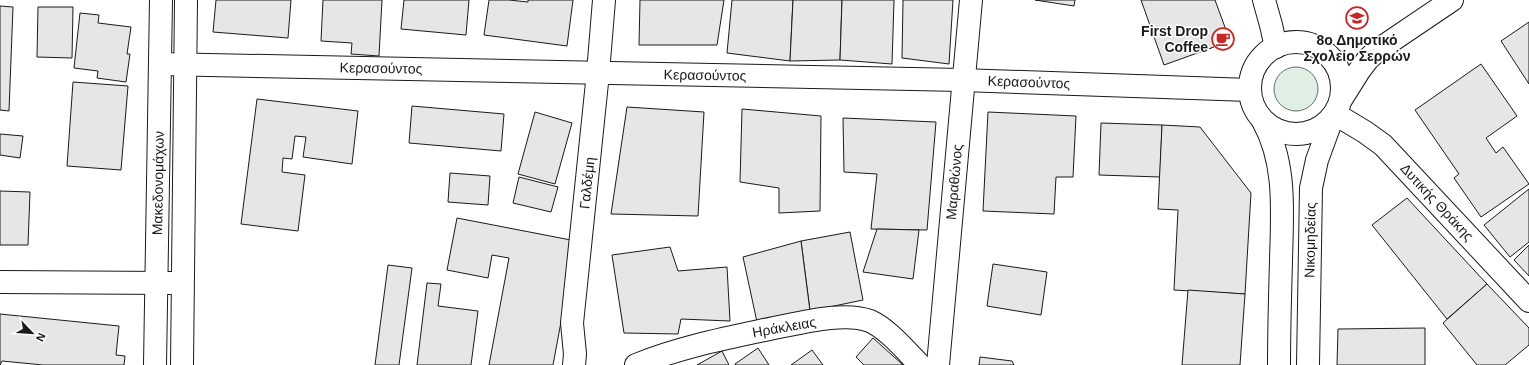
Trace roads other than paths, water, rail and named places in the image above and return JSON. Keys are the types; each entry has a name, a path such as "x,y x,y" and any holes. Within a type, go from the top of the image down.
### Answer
{"street":[{"name":"Μακεδονομάχων","path":"156,365 161,0"},
{"name":"Μακεδονομάχων","path":"182,365 186,0"},
{"name":"Γαλδέμη","path":"576,361 572,335 572,323 598,73 604,0"},
{"name":"Μαραθώνος","path":"938,365 962,80 971,0"},
{"path":"1264,0 1276,47"},
{"path":"1336,110 1342,78 1338,67 1332,58 1323,50 1302,42 1290,42 1268,51 1260,59 1254,69 1250,81 1252,103 1263,121 1278,131 1284,133 1296,135 1308,134 1319,129 1336,110 1368,59 1378,50 1452,0"},
{"name":"Κερασούντος","path":"160,64 962,80 1250,90"},
{"name":"Δυτικής Θράκης","path":"1336,110 1374,138 1388,151 1529,301"},
{"name":"Νικομηδείας","path":"1308,365 1311,188 1317,160 1336,110"},
{"name":"Νικομηδείας","path":"1263,121 1272,137 1280,165 1282,227 1279,365"},
{"path":"0,282 182,283"},
{"name":"Ηράκλειας","path":"636,365 663,354 709,342 805,322 844,317 859,318 879,326 920,365"}],"place":[{"name":"8ο Δημοτικό Σχολείο Σερρών","path":"1357,18"},
{"name":"First Drop Coffee","path":"1223,39"}]}
